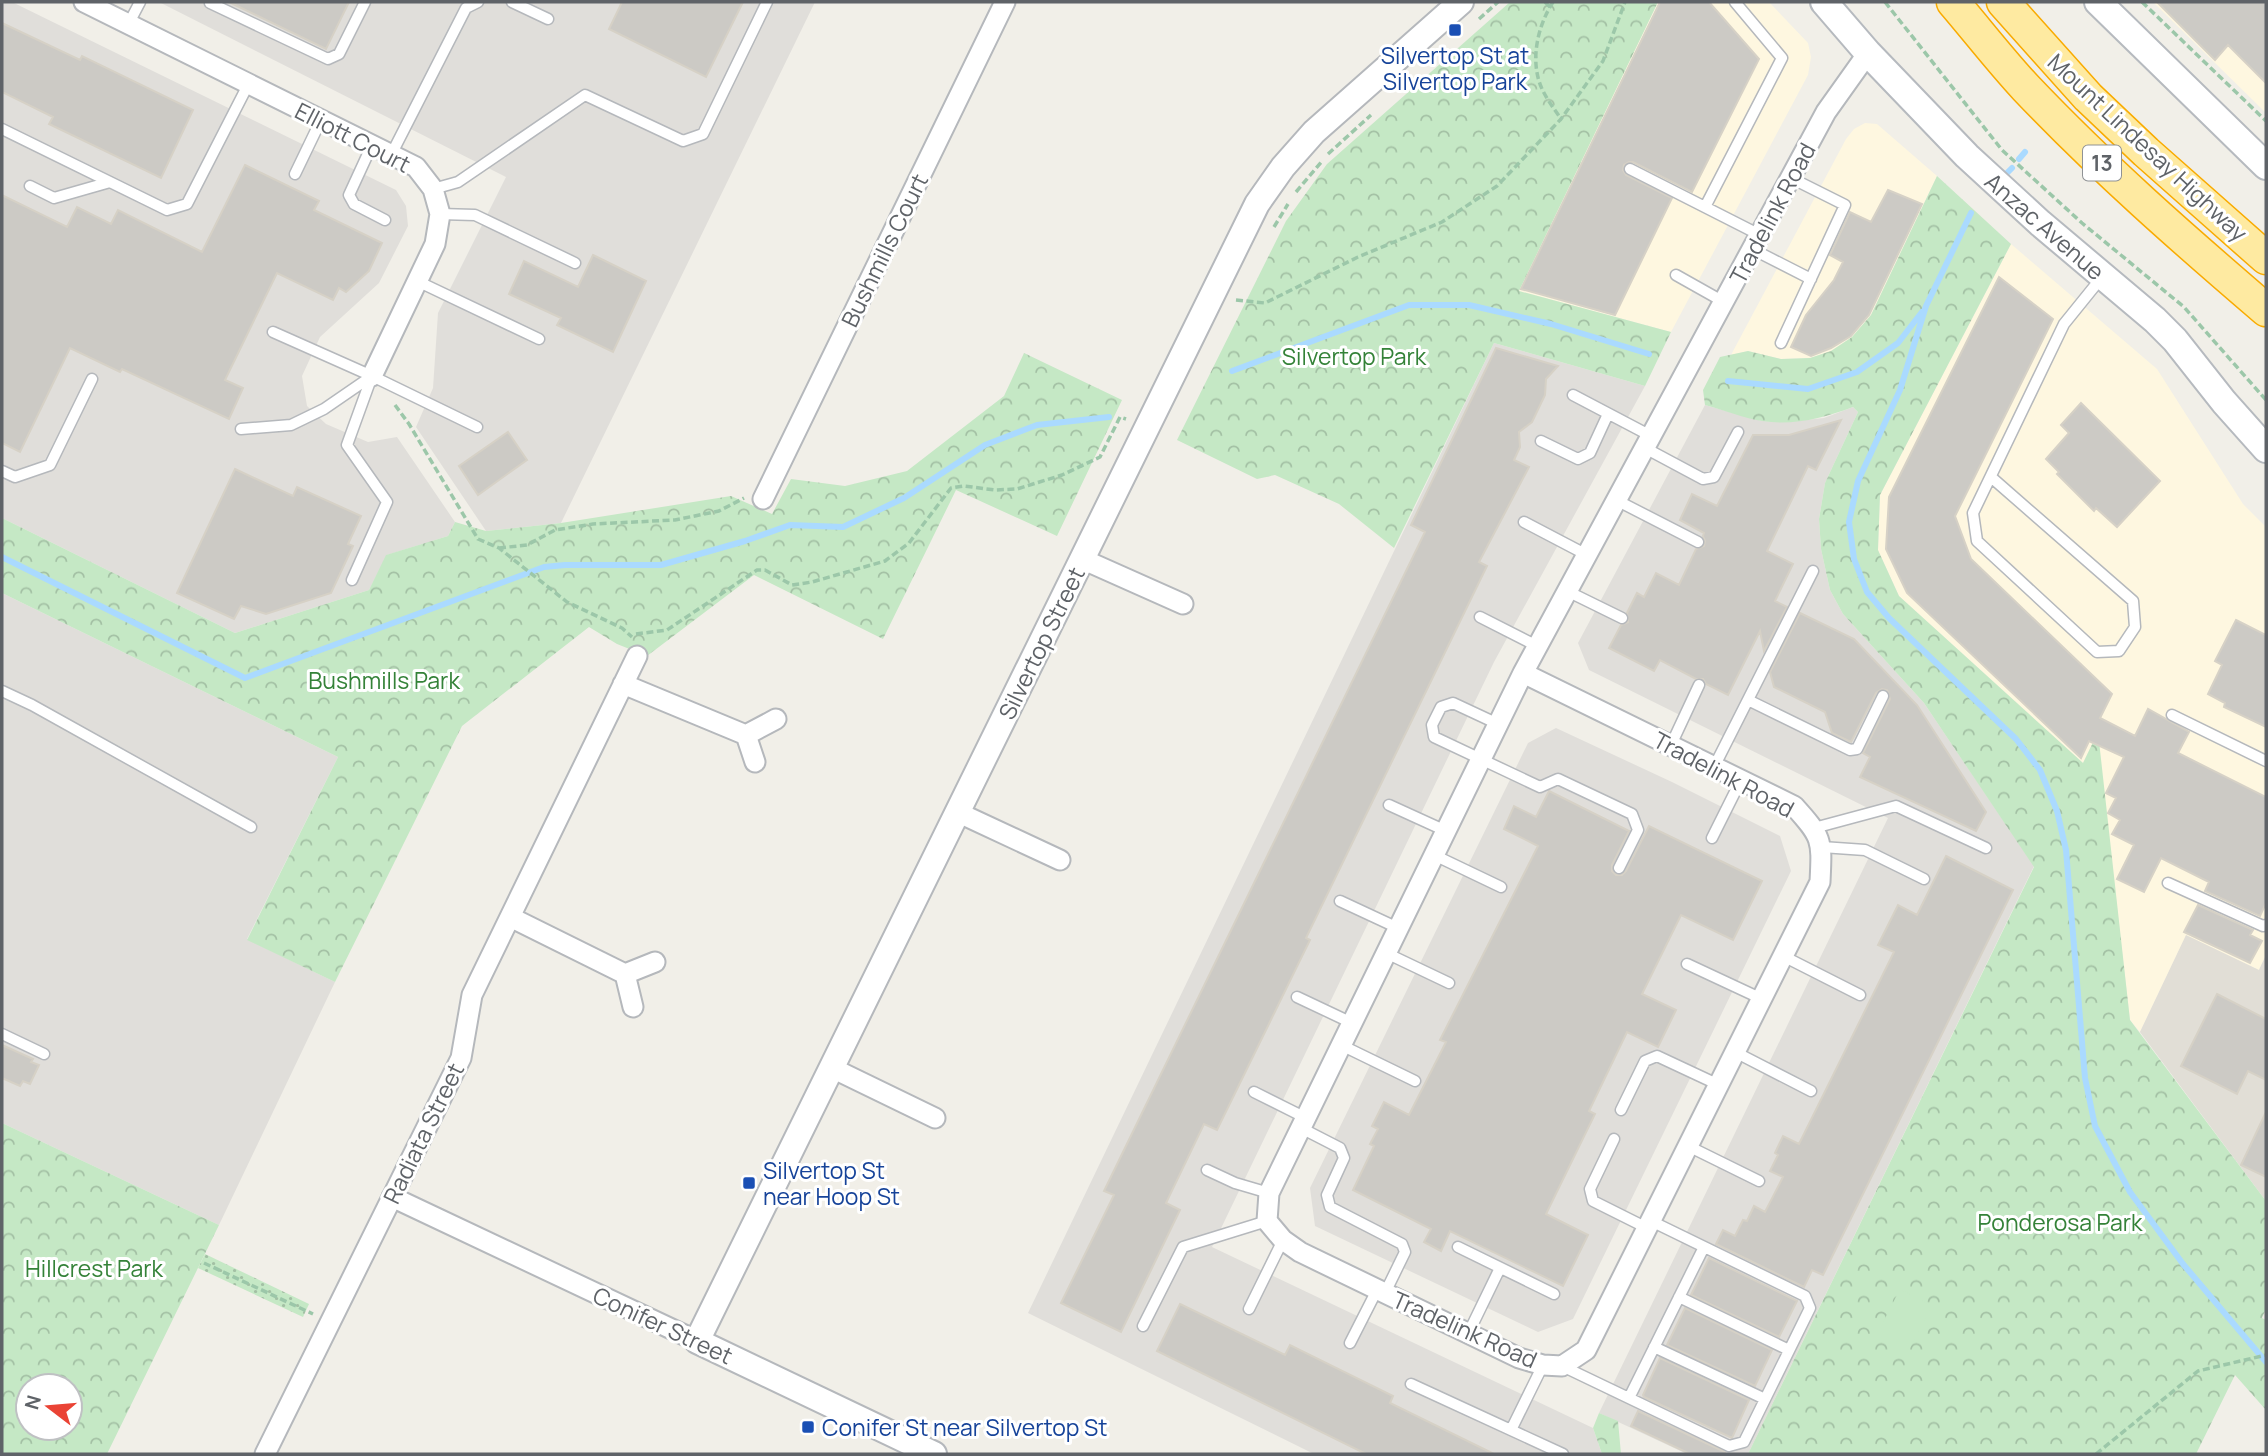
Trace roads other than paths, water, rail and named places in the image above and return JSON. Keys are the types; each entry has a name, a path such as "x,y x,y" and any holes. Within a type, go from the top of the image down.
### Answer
{"highway":[{"name":"Mount Lindesay Highway","path":"1952,2 2025,86 2099,160 2198,252 2266,310"},
{"name":"Mount Lindesay Highway","path":"2003,2 2098,106 2266,258"}],"main road":[{"name":"Anzac Avenue","path":"1824,2 1868,53 1967,156 2175,340 2224,402 2266,449"},
{"path":"2098,2 2266,166"}],"street":[{"name":"Elliott Court","path":"85,2 416,167 433,188 440,214 435,244 372,376"},
{"name":"Bushmills Court","path":"763,499 1005,2"},
{"name":"Silvertop Street","path":"697,1341 1257,204 1283,167 1314,132 1461,2"},
{"name":"Tradelink Road","path":"1523,673 1794,806 1814,828 1822,847 1820,882 1586,1350 1552,1365 1519,1358 1300,1252 1283,1240 1267,1221 1269,1193 1480,759 1523,673 1537,646 1826,112 1868,53"},
{"path":"1082,559 1183,604"},
{"name":"Radiata Street","path":"265,1454 461,1058 472,995 637,656"},
{"path":"624,684 746,735 755,762"},
{"path":"746,735 776,719"},
{"path":"957,812 1060,860"},
{"path":"510,917 625,974 655,962"},
{"path":"625,974 633,1007"},
{"path":"832,1068 935,1118"},
{"name":"Conifer Street","path":"392,1197 934,1454"}],"lane":[{"path":"129,23 140,2"},
{"path":"210,2 328,59 339,54 365,2"},
{"path":"391,155 466,8 478,2"},
{"path":"512,2 548,19"},
{"path":"433,188 458,182 585,95 682,141 703,134 766,2"},
{"path":"1705,207 1782,58 1735,2"},
{"path":"2,129 167,210 187,204 249,83"},
{"path":"295,174 321,120"},
{"path":"372,145 349,195 354,204 385,220"},
{"path":"1630,170 1705,207 1811,279"},
{"path":"1781,344 1845,205 1791,178"},
{"path":"30,186 54,198 110,182"},
{"path":"440,214 475,215 575,263"},
{"path":"1676,275 1724,302"},
{"path":"1992,477 2133,601 2135,627 2119,651 2096,652 1977,541 1973,513 2064,324 2102,276"},
{"path":"417,281 539,339"},
{"path":"273,332 477,427"},
{"path":"241,429 291,425 324,408 372,376"},
{"path":"352,580 387,502 347,445 372,376"},
{"path":"2,471 15,477 50,465 92,379"},
{"path":"1573,396 1608,414 1703,479 1714,477 1738,432"},
{"path":"1541,441 1578,459 1590,453 1608,414"},
{"path":"1616,500 1698,542"},
{"path":"1524,522 1587,555"},
{"path":"1714,766 1812,571"},
{"path":"1567,591 1622,618"},
{"path":"1480,617 1537,646"},
{"path":"1671,745 1699,685"},
{"path":"2,691 251,827"},
{"path":"1748,700 1850,750 1857,749 1883,696"},
{"path":"1498,724 1453,703 1441,707 1432,725 1434,737 1540,787 1558,779 1632,814 1638,830 1619,868"},
{"path":"2172,715 2266,761"},
{"path":"1712,838 1741,779"},
{"path":"1389,805 1446,831"},
{"path":"1814,828 1896,806 1986,848"},
{"path":"1822,847 1865,850 1924,879"},
{"path":"1434,855 1501,887"},
{"path":"2168,883 2263,926 2266,925"},
{"path":"1340,901 1398,928"},
{"path":"1386,953 1449,983"},
{"path":"1783,956 1860,995"},
{"path":"1687,964 1762,999"},
{"path":"1297,997 1352,1023"},
{"path":"2,1034 44,1054"},
{"path":"1341,1045 1415,1081"},
{"path":"1735,1052 1811,1091"},
{"path":"1621,1110 1645,1060 1657,1056 1719,1085"},
{"path":"1254,1092 1340,1148 1344,1158 1327,1195 1329,1207 1402,1244 1405,1252 1350,1343"},
{"path":"1511,1430 1552,1365 1729,1446 1744,1441 1810,1308 1805,1296 1704,1247 1593,1201 1590,1189 1614,1139"},
{"path":"1688,1146 1759,1181"},
{"path":"1207,1170 1235,1183 1269,1193"},
{"path":"1143,1326 1182,1247 1267,1221"},
{"path":"1249,1309 1283,1240"},
{"path":"1458,1247 1554,1294"},
{"path":"1629,1398 1704,1247"},
{"path":"1468,1334 1500,1268"},
{"path":"1679,1297 1789,1350"},
{"path":"1654,1347 1765,1399"},
{"path":"1411,1384 1563,1454"}],"waterway":[{"path":"2019,159 2025,152"},
{"path":"2005,175 2012,168"},
{"path":"1971,213 1926,306 1900,390 1858,481 1849,522 1854,559 1867,592 1889,618 2016,739 2040,770 2057,811 2066,850 2085,1078 2095,1126 2130,1192 2183,1264 2266,1362"},
{"path":"1232,371 1409,305 1469,305 1551,324 1649,354"},
{"path":"1728,381 1808,389 1857,372 1898,343 1922,312"},
{"path":"2,557 245,678 544,567 661,565 790,525 843,527 904,498 985,445 1037,425 1109,417"}],"place":[{"name":"Silvertop St at Silvertop Park","path":"1455,30"},
{"name":"Silvertop St near Hoop St","path":"749,1183"},
{"name":"Conifer St near Silvertop St","path":"808,1427"}],"park label":[{"name":"Silvertop Park","path":"1354,356"},
{"name":"Bushmills Park","path":"384,680"},
{"name":"Ponderosa Park","path":"2060,1222"},
{"name":"Hillcrest Park","path":"94,1268"}]}
